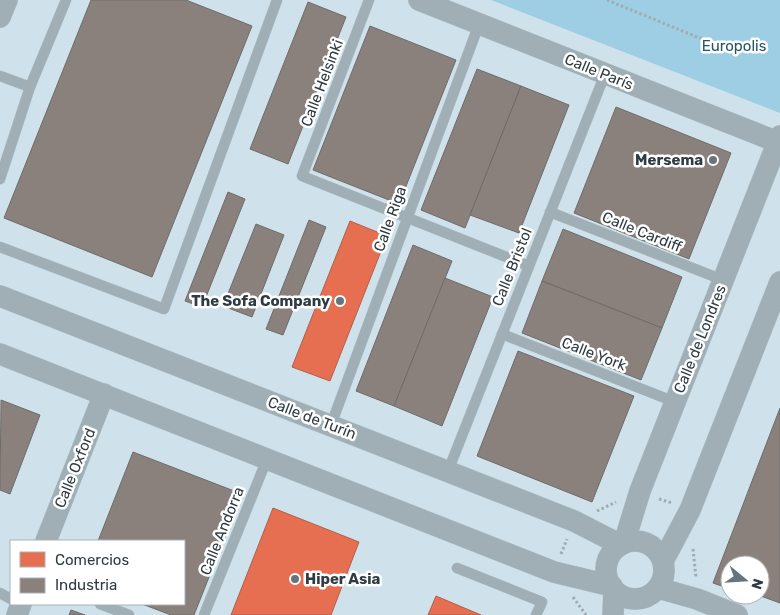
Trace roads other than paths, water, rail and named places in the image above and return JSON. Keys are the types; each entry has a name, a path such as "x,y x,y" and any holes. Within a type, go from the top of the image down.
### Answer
{"street":[{"path":"0,17 7,0"},
{"name":"Calle París","path":"419,0 779,141"},
{"name":"Calle de Londres","path":"622,544 675,402 779,141"},
{"path":"652,586 656,550 647,543 635,541 622,544 609,559 606,568 608,578 613,588 622,596 632,599 652,586 690,510 780,282"},
{"name":"Calle de Turín","path":"0,296 574,521 622,544"},
{"path":"0,354 554,572 613,588"},
{"name":"Calle Oxford","path":"46,540 104,394"},
{"path":"652,586 697,599 737,615"},
{"path":"613,588 613,615"}],"lane":[{"path":"0,179 30,87 66,0"},
{"path":"0,247 164,309 276,0"},
{"name":"Calle Helsinki","path":"370,0 302,176 407,218"},
{"name":"Calle Riga","path":"331,425 479,24"},
{"name":"Calle Bristol","path":"448,471 605,74"},
{"path":"0,76 30,87"},
{"name":"Calle Cardiff","path":"550,212 723,280"},
{"path":"407,218 529,266"},
{"name":"Calle York","path":"502,334 675,402"},
{"name":"Calle Andorra","path":"204,615 267,458"},
{"path":"457,568 542,602 536,615"},
{"path":"103,605 129,615"}],"place":[{"name":"Mersema","path":"713,160"},
{"name":"The Sofa Company","path":"340,301"},
{"name":"Hiper Asia","path":"295,579"}],"park label":[{"name":"Europolis","path":"734,46"}]}
